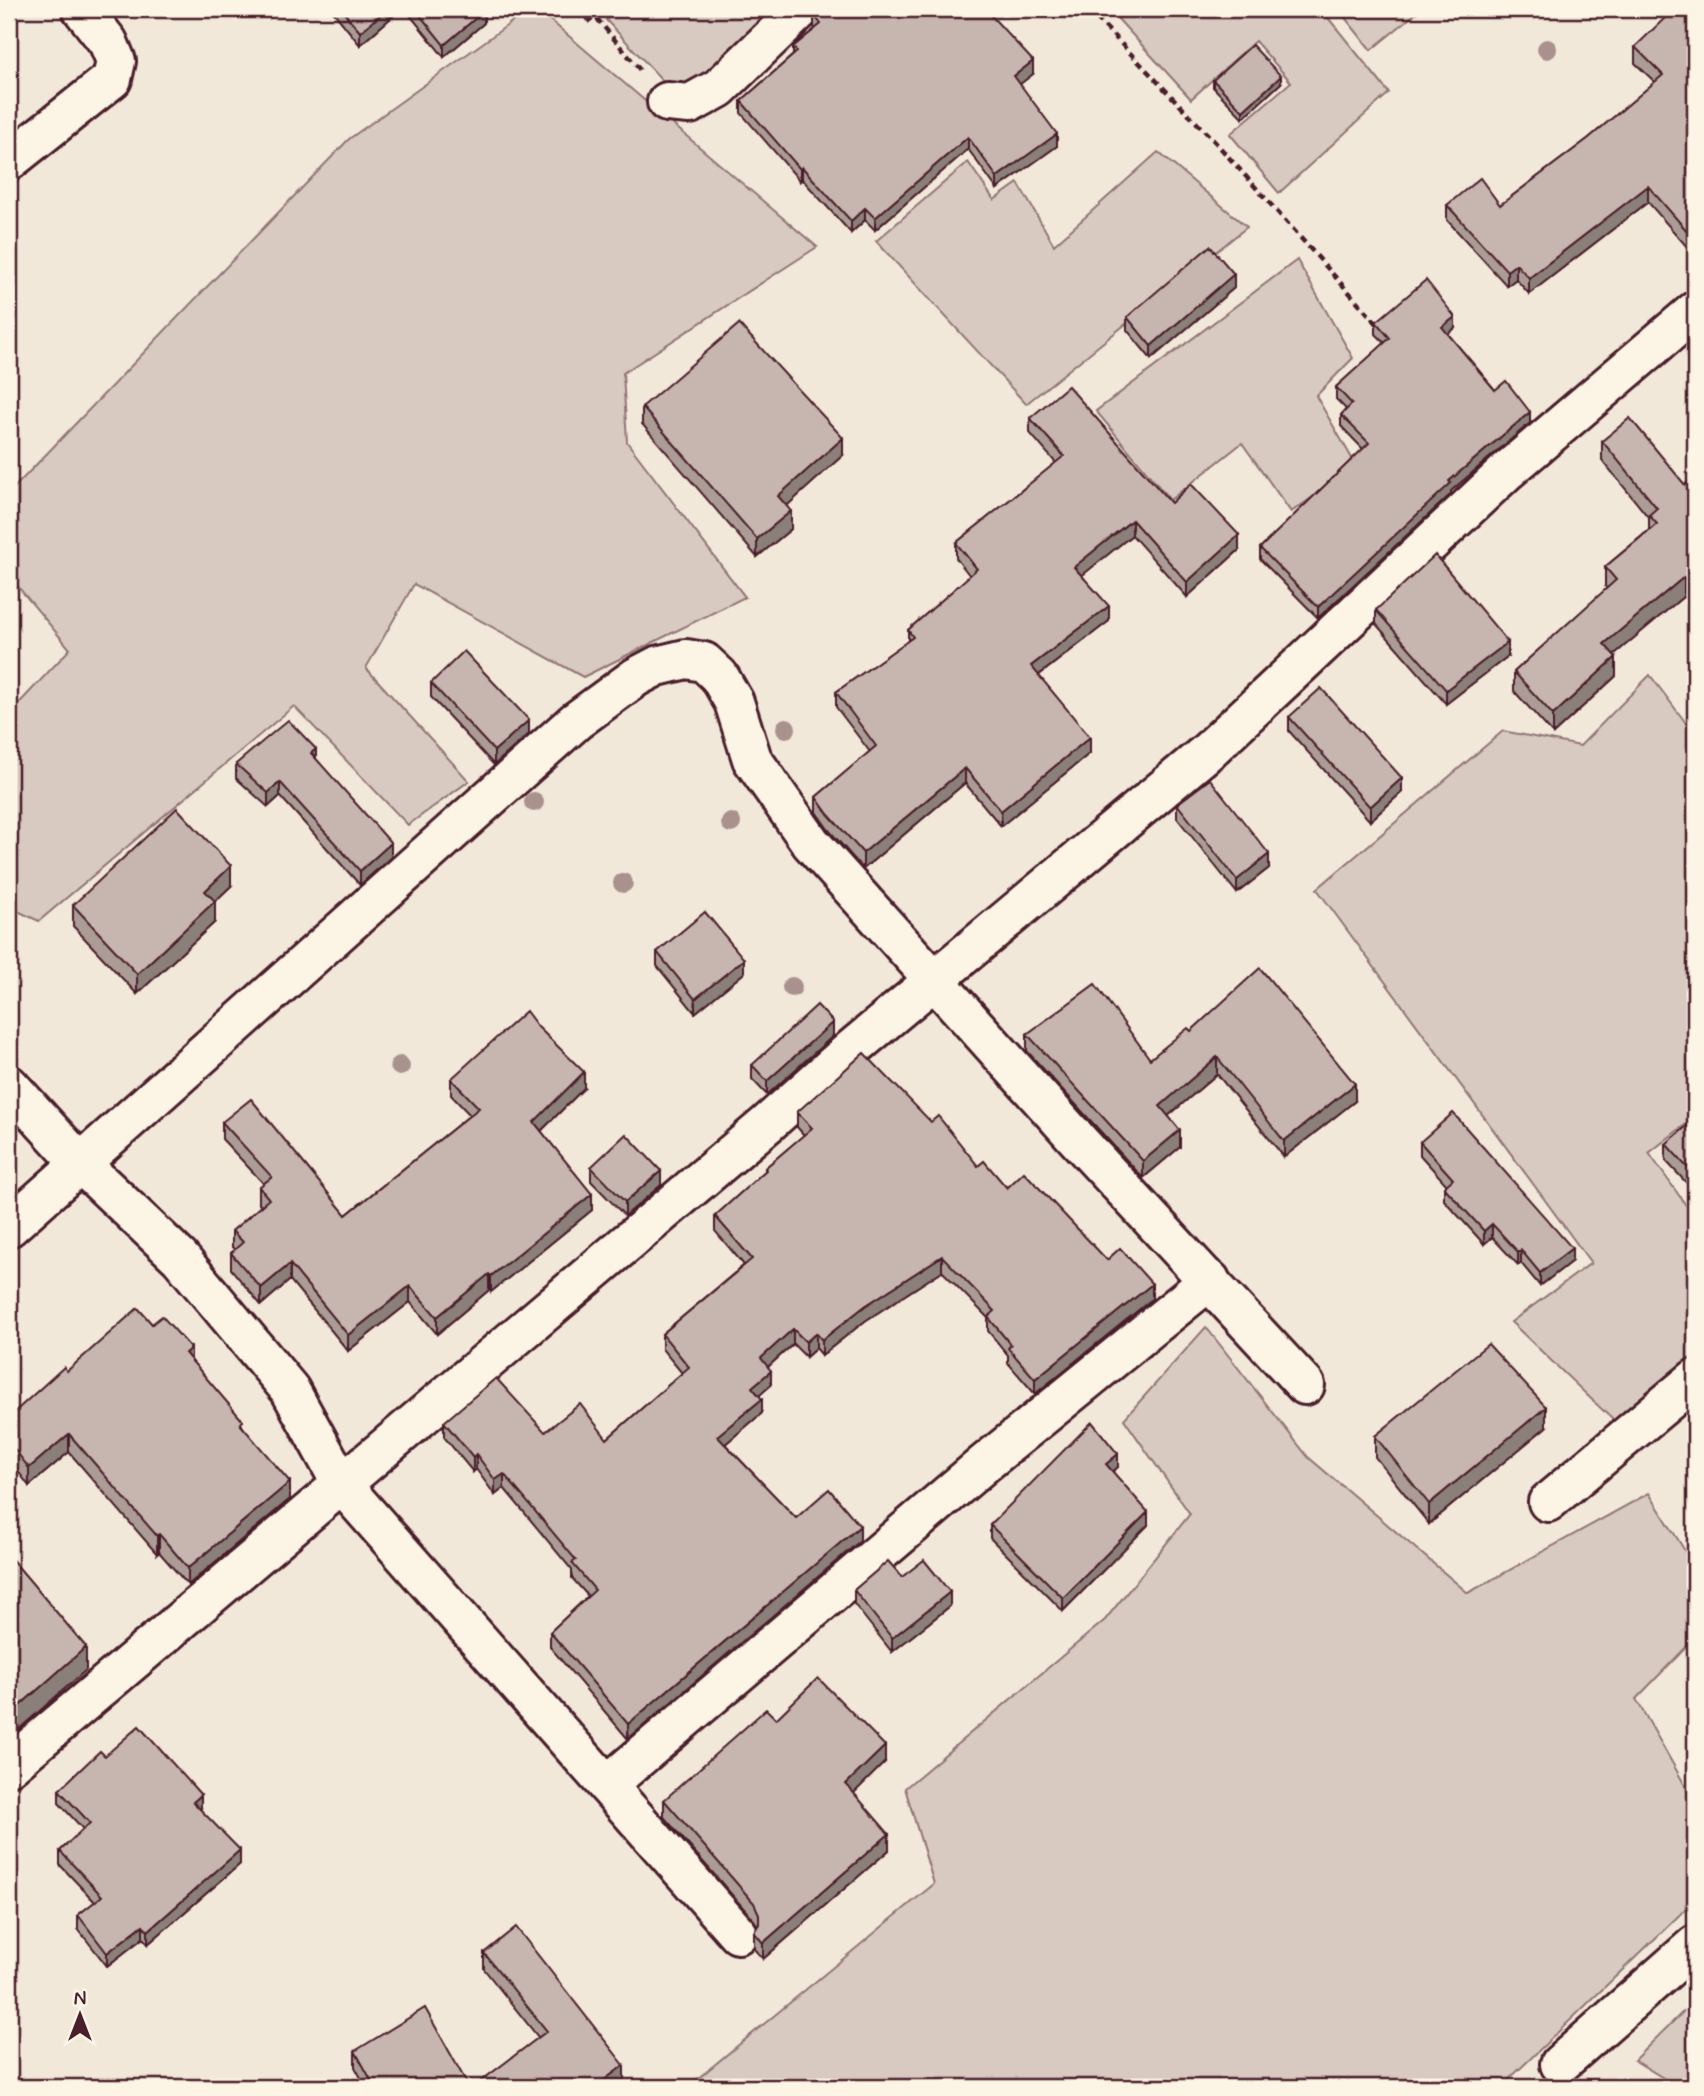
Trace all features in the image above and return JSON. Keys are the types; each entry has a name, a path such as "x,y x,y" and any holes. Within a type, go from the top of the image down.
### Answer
{"street":[{"path":"9,161 112,79 116,61 108,42 82,9"},
{"path":"667,102 690,104 719,88 800,9"},
{"path":"9,1766 1206,752 1507,471 1695,311"},
{"path":"9,1227 576,721 636,677 657,666 686,659 704,662 719,676 733,702 752,759 811,843 1077,1139 1305,1385"},
{"path":"9,1085 82,1164 180,1258 290,1390 342,1485 738,1934"},
{"path":"607,1785 984,1464 1210,1280"},
{"path":"1548,1502 1695,1379"},
{"path":"1560,2064 1695,1945"}],"path":[{"path":"589,9 667,102"},
{"path":"1088,9 1217,144 1380,328"}],"shaded area":[{"path":"530,9 537,9 817,247 623,373 627,442 745,597 583,677 414,584 366,668 469,781 408,825 294,706 39,921 9,907 9,714 70,649 9,576 9,493 349,139"},
{"path":"617,9 779,9 785,16 677,96 606,20"},
{"path":"1129,9 1321,9 1389,93 1279,193 1230,134 1291,82 1255,41 1191,99 1118,19"},
{"path":"1338,9 1421,9 1371,50"},
{"path":"1158,152 1247,227 1026,404 876,241 968,162 994,200 1018,183 1054,245"},
{"path":"1297,260 1353,358 1316,396 1357,467 1291,512 1242,443 1170,500 1096,411"},
{"path":"1650,675 1695,735 1695,1117 1649,1153 1695,1218 1695,1355 1614,1421 1511,1322 1591,1263 1317,889 1503,731 1580,746"},
{"path":"1206,1327 1308,1457 1468,1593 1649,1493 1695,1567 1695,1638 1636,1699 1695,1803 1695,1900 1501,2087 690,2085 934,1884 905,1788 1105,1620 1190,1514 1124,1419"},
{"path":"1695,2000 1695,2087 1678,2087 1634,2060"}],"building":[{"path":"341,9 387,9 360,32"},
{"path":"415,9 482,9 484,11 444,45"},
{"path":"818,9 985,9 1033,61 1014,76 1057,134 997,177 968,137 875,218 865,208 851,221 802,167 800,169 741,101 797,52 793,47 821,24 814,15"},
{"path":"1674,9 1681,15 1688,9 1695,9 1695,240 1648,186 1529,278 1516,264 1507,271 1447,205 1480,178 1500,205 1589,138 1663,75 1635,47"},
{"path":"1252,45 1281,76 1243,111 1213,80"},
{"path":"1210,246 1234,274 1151,346 1127,317"},
{"path":"1426,280 1455,317 1442,327 1495,390 1506,381 1530,412 1449,481 1451,483 1318,607 1260,548 1369,443 1341,415 1352,404 1336,387 1390,338 1376,322"},
{"path":"739,324 843,438 778,496 791,511 757,539 642,407"},
{"path":"1068,386 1171,503 1191,484 1239,535 1187,582 1132,520 1074,567 1109,606 1031,666 1090,737 1001,811 965,768 863,853 816,797 876,746 836,692 913,637 908,630 977,569 956,543 1064,456 1030,418"},
{"path":"1630,418 1685,485 1690,480 1695,486 1695,590 1684,577 1604,644 1616,657 1553,715 1514,672 1616,580 1605,567 1657,524 1649,515 1657,508 1602,441"},
{"path":"1435,555 1508,642 1446,690 1376,610"},
{"path":"464,651 529,720 494,751 431,683"},
{"path":"1321,688 1402,778 1370,807 1289,717"},
{"path":"288,720 316,749 311,753 391,843 360,871 280,782 268,793 236,764"},
{"path":"1210,779 1269,854 1237,880 1177,804"},
{"path":"177,808 231,866 205,891 215,901 137,974 73,905"},
{"path":"705,912 744,959 695,999 657,952"},
{"path":"1260,968 1355,1084 1284,1141 1217,1057 1160,1106 1180,1130 1143,1161 1027,1034 1095,984 1150,1059 1188,1028 1191,1031"},
{"path":"817,1005 833,1022 767,1081 752,1065"},
{"path":"526,1011 538,1027 584,1072 534,1122 592,1194 437,1317 410,1286 348,1335 290,1264 261,1288 231,1253 243,1242 232,1231 269,1199 259,1187 272,1177 222,1122 251,1099 346,1215 479,1108 451,1079"},
{"path":"864,1053 931,1122 938,1116 978,1166 984,1161 1007,1188 1024,1172 1107,1260 1120,1248 1152,1284 1035,1379 1008,1348 1011,1345 988,1317 995,1311 942,1256 865,1306 822,1340 816,1333 806,1342 793,1329 761,1358 771,1371 752,1387 762,1399 717,1436 796,1518 829,1489 860,1526 628,1724 550,1632 595,1590 572,1563 576,1560 504,1474 495,1480 476,1454 473,1457 444,1422 496,1378 545,1432 580,1404 607,1439 689,1367 662,1334 752,1259 715,1216 812,1128 797,1112"},
{"path":"1453,1113 1572,1248 1540,1273 1521,1250 1518,1252 1492,1224 1484,1231 1444,1187 1453,1179 1420,1142"},
{"path":"1695,1119 1695,1176 1666,1144"},
{"path":"626,1134 661,1171 625,1202 591,1167"},
{"path":"138,1308 152,1324 162,1316 191,1348 185,1353 243,1421 240,1424 290,1482 188,1568 69,1434 29,1468 9,1442 9,1417 64,1367 67,1371"},
{"path":"1488,1344 1546,1407 1429,1504 1375,1436"},
{"path":"1092,1422 1118,1454 1106,1464 1148,1512 1063,1598 990,1525"},
{"path":"9,1556 86,1647 9,1715"},
{"path":"924,1560 950,1592 892,1638 854,1590 888,1561 902,1577"},
{"path":"818,1678 885,1746 846,1784 889,1834 763,1943 754,1932 759,1924 759,1914 754,1903 664,1800 766,1709 776,1719"},
{"path":"139,1726 201,1795 193,1802 240,1850 148,1931 143,1925 107,1953 78,1915 102,1896 60,1851 90,1823 59,1790 100,1751 105,1756"},
{"path":"516,1927 624,2065 595,2087 473,2087 547,2031 484,1953"},
{"path":"425,2008 469,2087 375,2087 355,2051"}]}
